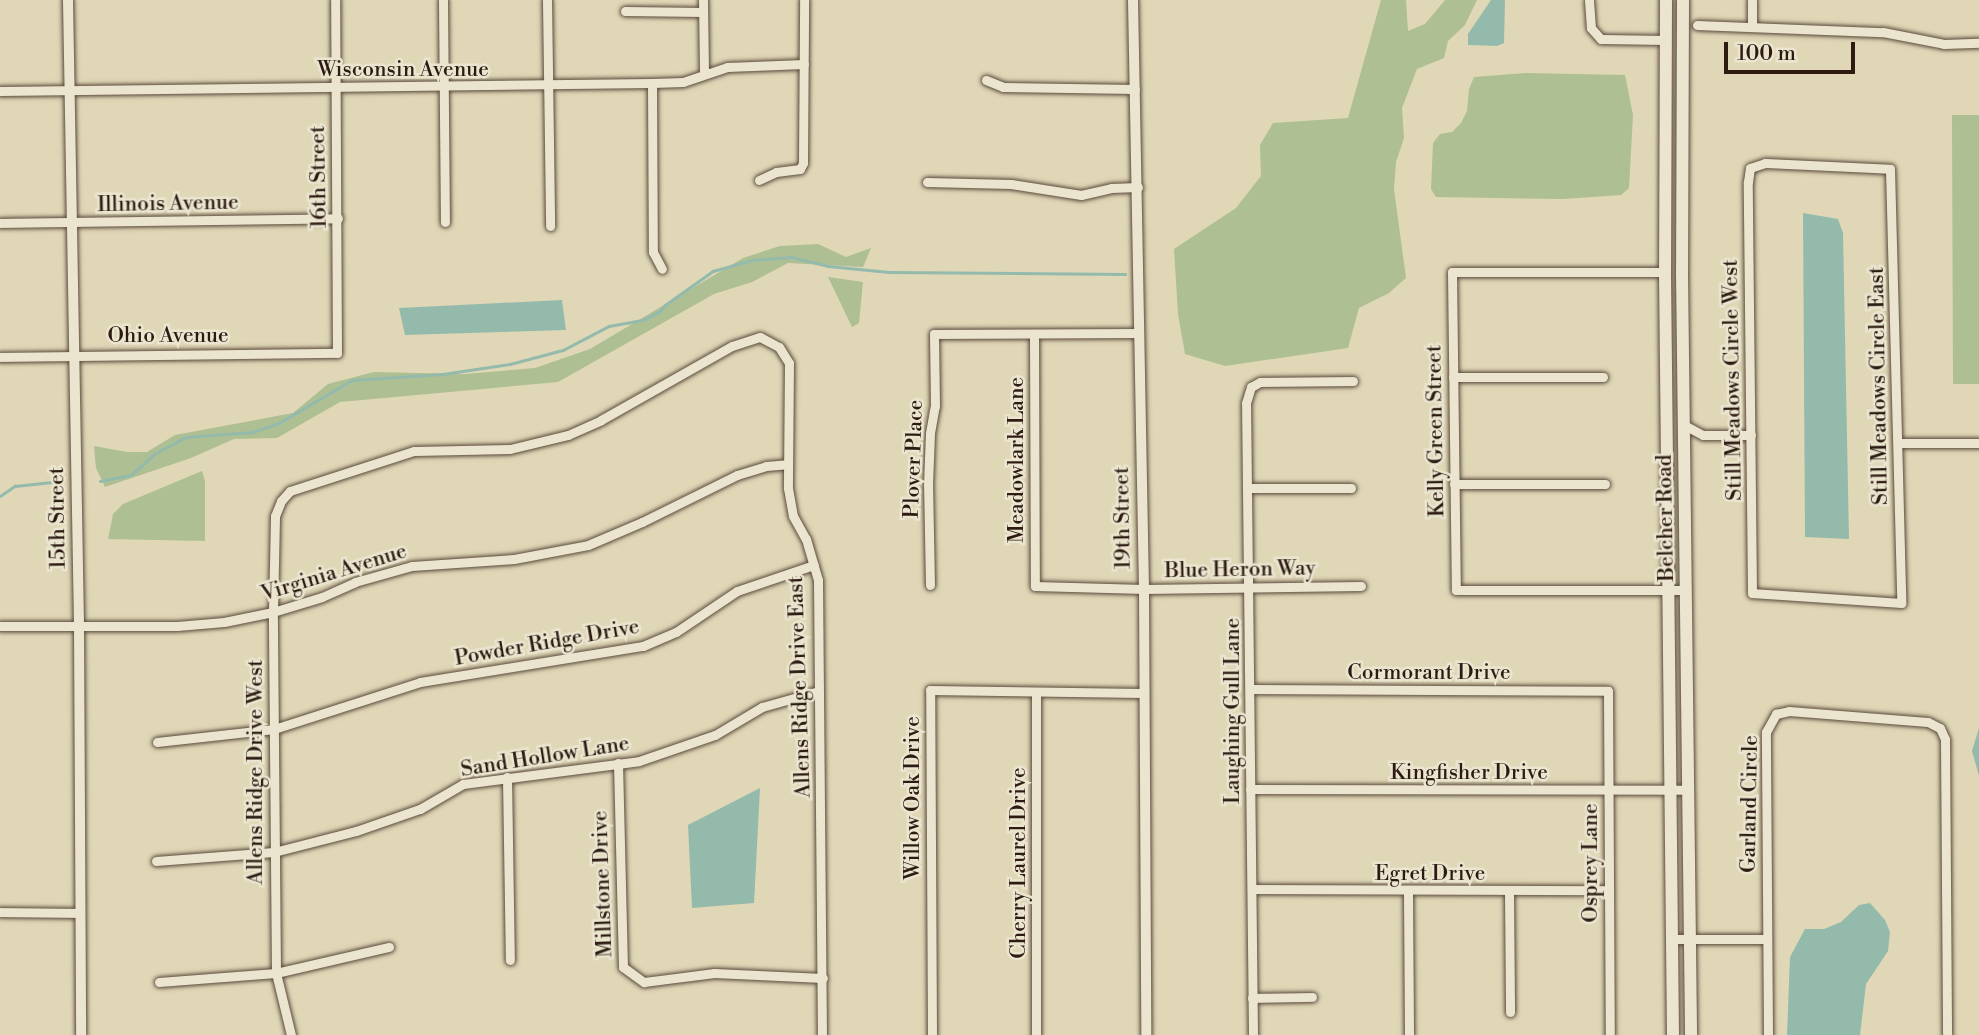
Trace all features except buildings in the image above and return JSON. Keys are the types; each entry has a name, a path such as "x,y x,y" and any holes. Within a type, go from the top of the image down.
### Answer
{"main road":[{"name":"Belcher Road","path":"1666,0 1665,272 1673,1035"},
{"name":"Belcher Road","path":"1683,0 1684,425 1691,1035"}],"street":[{"name":"15th Street","path":"68,0 79,626 81,1035"},
{"name":"16th Street","path":"335,0 337,353"},
{"path":"443,0 445,222"},
{"path":"547,0 550,226"},
{"path":"703,0 704,74"},
{"path":"760,180 776,172 800,169 803,163 804,0"},
{"name":"19th Street","path":"1133,0 1144,589 1142,693 1146,1035"},
{"path":"1589,0 1591,28 1601,39 1666,40"},
{"path":"1752,0 1752,27"},
{"path":"625,11 703,12"},
{"path":"1698,25 1883,32 1944,44 1979,43"},
{"name":"Wisconsin Avenue","path":"0,91 547,87 683,82 727,67 804,64"},
{"path":"986,80 1003,87 1135,89"},
{"path":"652,83 653,251 662,269"},
{"name":"Still Meadows Circle West","path":"1891,169 1765,163 1750,167 1752,593 1901,603"},
{"name":"Still Meadows Circle East","path":"1891,169 1901,603"},
{"path":"928,182 1011,184 1081,195 1111,188 1138,187"},
{"name":"Illinois Avenue","path":"0,223 338,218"},
{"name":"Kelly Green Street","path":"1665,272 1452,272 1454,484 1456,590 1669,590"},
{"path":"1034,334 1138,333"},
{"name":"Plover Place","path":"929,585 930,433 935,406 934,334 1034,334"},
{"name":"Meadowlark Lane","path":"1034,334 1035,586"},
{"name":"Allens Ridge Drive East","path":"277,506 290,491 414,451 510,449 568,435 601,420 732,346 760,337 779,346 789,363 787,464 793,516 806,539 818,580 822,1035"},
{"name":"Ohio Avenue","path":"0,356 337,353"},
{"path":"1453,377 1603,377"},
{"name":"Laughing Gull Lane","path":"1253,1035 1246,403 1251,387 1260,382 1353,381"},
{"path":"1684,425 1703,435 1751,435"},
{"path":"1898,443 1979,443"},
{"name":"Virginia Avenue","path":"0,626 177,626 223,622 273,612 322,597 355,582 412,566 514,559 588,545 642,522 737,475 766,466 787,464"},
{"path":"1454,484 1605,484"},
{"path":"1247,488 1351,488"},
{"name":"Allens Ridge Drive West","path":"277,506 273,612 276,973 291,1035"},
{"name":"Powder Ridge Drive","path":"157,742 274,729 420,682 643,646 676,632 737,592 814,565"},
{"name":"Blue Heron Way","path":"1035,586 1144,589 1361,586"},
{"path":"1669,590 1686,590"},
{"name":"Willow Oak Drive","path":"932,1035 930,690 1142,693"},
{"name":"Cormorant Drive","path":"1250,690 1608,691"},
{"name":"Sand Hollow Lane","path":"156,861 274,852 356,831 420,808 463,784 639,761 677,750 722,732 762,707 819,691"},
{"name":"Osprey Lane","path":"1608,691 1610,1035"},
{"name":"Cherry Laurel Drive","path":"1036,692 1036,1035"},
{"name":"Garland Circle","path":"1768,1035 1766,732 1776,715 1789,711 1928,722 1940,728 1945,739 1947,1035"},
{"name":"Millstone Drive","path":"618,763 623,967 644,982 714,972 823,978"},
{"path":"507,777 510,960"},
{"name":"Kingfisher Drive","path":"1250,789 1688,790"},
{"name":"Egret Drive","path":"1252,889 1408,892 1608,890"},
{"path":"1408,892 1409,1035"},
{"path":"1509,892 1510,1012"},
{"path":"0,912 80,913"},
{"path":"1672,939 1766,939"},
{"path":"159,982 276,973 389,947"},
{"path":"1252,998 1312,997"}],"shaded area":[{"path":"1381,0 1406,0 1408,31 1425,24 1445,0 1477,0 1465,25 1448,41 1444,58 1417,69 1402,108 1404,138 1396,162 1394,189 1406,278 1389,293 1359,308 1348,348 1225,366 1185,354 1178,314 1174,249 1236,208 1261,176 1260,145 1273,123 1348,118"},
{"path":"1491,0 1505,0 1504,43 1497,46 1468,45 1468,34"},
{"path":"1526,73 1625,75 1633,115 1629,188 1621,195 1563,199 1436,197 1431,189 1433,143 1440,134 1452,132 1461,123 1467,111 1469,89 1474,77"},
{"path":"1952,115 1979,115 1979,384 1953,384"},
{"path":"1803,213 1838,219 1843,233 1849,539 1805,537"},
{"path":"818,244 846,257 871,248 863,267 788,263 752,282 714,294 558,382 340,402 277,438 234,439 191,458 105,487 96,468 94,446 127,452 147,452 175,435 293,413 328,384 374,372 465,374 535,368 590,349 743,258 780,246"},
{"path":"828,277 863,282 859,323 852,327"},
{"path":"562,300 566,330 405,335 399,308"},
{"path":"202,471 205,481 205,541 108,539 113,514 123,504"},
{"path":"1979,728 1979,776 1972,751"},
{"path":"760,788 754,903 692,908 688,825"},
{"path":"1870,903 1885,920 1890,932 1888,951 1866,984 1860,1035 1787,1035 1790,957 1805,929 1824,929 1841,922 1859,905"}],"waterway":[{"path":"100,481 131,475 154,454 186,437 253,432 279,423 352,380 443,374 510,364 563,350 609,326 643,320 659,312 713,271 752,260 792,257 828,266 889,272 1125,274"},
{"path":"0,496 15,486 61,481"}]}
